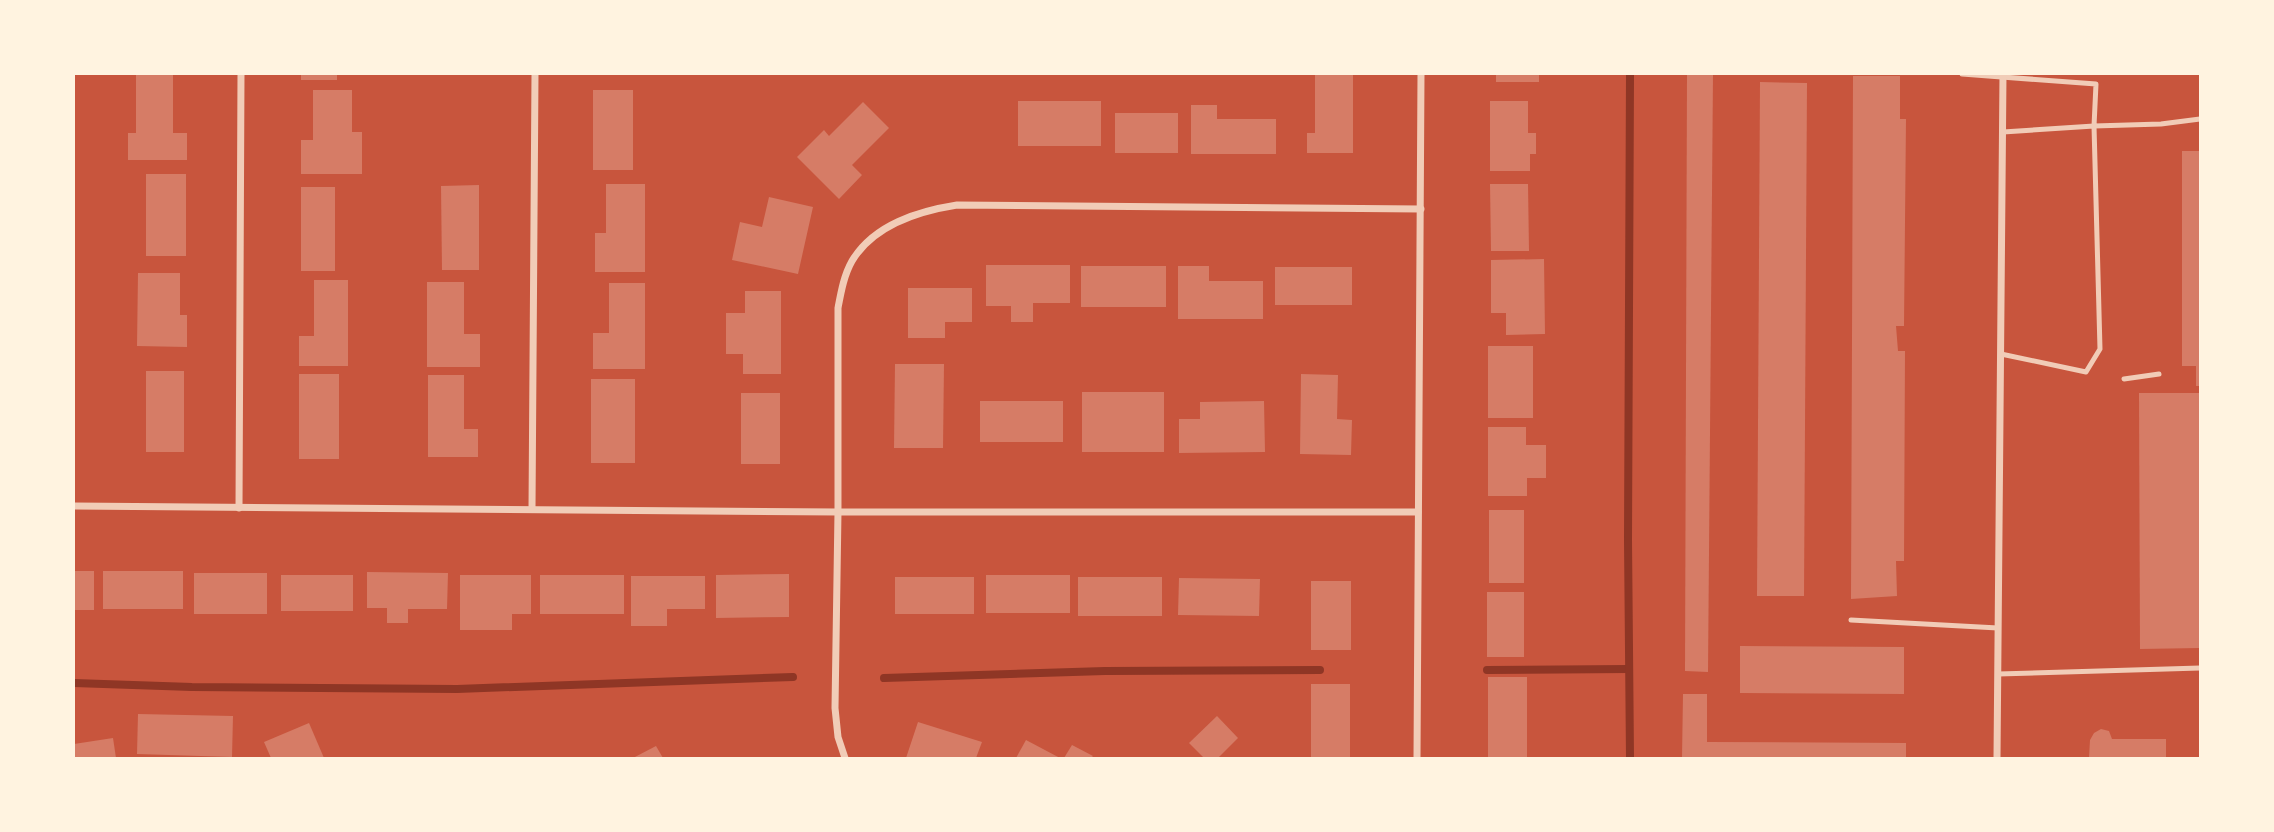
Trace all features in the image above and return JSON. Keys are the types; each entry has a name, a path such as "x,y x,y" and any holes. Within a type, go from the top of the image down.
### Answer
{"street":[{"path":"239,508 241,74"},
{"path":"532,509 535,74"},
{"path":"1417,758 1421,74"},
{"path":"1997,758 2003,76"},
{"path":"845,758 838,737 835,708 838,308 853,260 869,240 897,222 927,210 957,205 1421,209"},
{"path":"74,506 838,512 1418,512"}],"lane":[{"path":"1962,74 2096,84 2094,125 2100,349 2086,372 2001,354"},
{"path":"2003,132 2094,125 2161,124 2200,119"},
{"path":"2124,379 2159,374"},
{"path":"1851,620 1998,628"},
{"path":"1998,674 2200,668"}],"building":[{"path":"136,74 173,74 173,133 187,133 187,160 128,160 128,133 136,133"},
{"path":"301,74 337,74 337,80 301,80"},
{"path":"1315,74 1353,74 1353,153 1307,153 1307,133 1315,133"},
{"path":"1496,74 1539,74 1539,82 1496,82"},
{"path":"1687,74 1713,74 1708,672 1685,671"},
{"path":"1853,76 1900,76 1900,119 1906,119 1904,326 1896,326 1898,351 1905,351 1904,561 1896,561 1897,596 1851,599"},
{"path":"1760,82 1807,83 1804,596 1757,596"},
{"path":"313,90 352,90 352,132 362,132 362,174 301,174 301,140 313,140"},
{"path":"593,90 633,90 633,170 593,170"},
{"path":"1018,101 1101,101 1101,146 1018,146"},
{"path":"1490,101 1528,101 1528,133 1536,133 1536,154 1530,154 1530,171 1490,171"},
{"path":"863,102 889,128 852,165 862,175 839,199 797,157 824,130 829,136"},
{"path":"1191,105 1217,105 1217,119 1276,119 1276,154 1191,154"},
{"path":"1115,113 1178,113 1178,153 1115,153"},
{"path":"2182,151 2200,151 2200,386 2196,386 2196,366 2182,366"},
{"path":"146,174 186,174 186,256 146,256"},
{"path":"606,184 645,184 645,272 595,272 595,233 606,233"},
{"path":"1490,184 1528,184 1529,251 1491,251"},
{"path":"479,185 479,270 442,270 441,186"},
{"path":"301,187 335,187 335,271 301,271"},
{"path":"769,197 813,207 798,274 732,260 740,222 762,227"},
{"path":"1544,259 1545,334 1506,335 1506,313 1491,313 1491,260"},
{"path":"986,265 1070,265 1070,303 1033,303 1033,322 1011,322 1011,306 986,306"},
{"path":"1081,266 1166,266 1166,307 1081,307"},
{"path":"1178,266 1209,266 1209,281 1263,281 1263,319 1178,319"},
{"path":"1275,267 1352,267 1352,305 1275,305"},
{"path":"138,273 180,273 180,315 187,315 187,347 137,346"},
{"path":"314,280 348,280 348,366 299,366 299,336 314,336"},
{"path":"427,282 464,282 464,334 480,334 480,367 427,367"},
{"path":"609,283 645,283 645,369 593,369 593,333 609,333"},
{"path":"908,288 972,288 972,322 945,322 945,338 908,338"},
{"path":"745,291 781,291 781,374 743,374 743,354 726,354 726,313 745,313"},
{"path":"1488,346 1533,346 1533,418 1488,418"},
{"path":"895,364 944,364 943,448 894,448"},
{"path":"146,371 184,371 184,452 146,452"},
{"path":"299,374 339,374 339,459 299,459"},
{"path":"1301,374 1338,375 1337,419 1352,420 1351,455 1300,454"},
{"path":"428,375 464,375 464,429 478,429 478,457 428,457"},
{"path":"591,379 635,379 635,463 591,463"},
{"path":"1082,392 1164,392 1164,452 1082,452"},
{"path":"741,393 780,393 780,464 741,464"},
{"path":"2139,393 2200,393 2200,648 2140,649"},
{"path":"980,401 1063,401 1063,442 980,442"},
{"path":"1264,401 1265,452 1179,453 1179,419 1200,419 1200,402"},
{"path":"1488,427 1526,427 1526,445 1546,445 1546,478 1527,478 1527,496 1488,496"},
{"path":"1489,510 1524,510 1524,583 1489,583"},
{"path":"74,571 94,571 94,610 74,610"},
{"path":"103,571 183,571 183,609 103,609"},
{"path":"367,572 448,573 447,609 408,609 408,623 387,623 387,608 367,608"},
{"path":"194,573 267,573 267,614 194,614"},
{"path":"789,574 789,617 716,618 716,575"},
{"path":"281,575 353,575 353,611 281,611"},
{"path":"460,575 531,575 531,614 512,614 512,630 460,630"},
{"path":"540,575 624,575 624,614 540,614"},
{"path":"986,575 1070,575 1070,613 986,613"},
{"path":"631,576 705,576 705,609 667,609 667,626 631,626"},
{"path":"895,577 974,577 974,614 895,614"},
{"path":"1078,577 1162,577 1162,616 1078,616"},
{"path":"1179,578 1260,579 1259,616 1178,615"},
{"path":"1311,581 1351,581 1351,650 1311,650"},
{"path":"1487,592 1524,592 1524,657 1487,657"},
{"path":"1740,646 1904,647 1904,694 1740,693"},
{"path":"1488,677 1527,677 1527,758 1488,758"},
{"path":"1311,684 1350,684 1350,758 1311,758"},
{"path":"1683,694 1707,694 1707,742 1906,743 1906,758 1682,758"},
{"path":"138,714 233,716 232,757 137,754"},
{"path":"1217,716 1238,738 1218,758 1204,758 1189,743"},
{"path":"918,722 982,742 976,758 906,758"},
{"path":"309,723 324,758 271,758 264,742"},
{"path":"2101,729 2109,731 2112,739 2166,739 2166,758 2089,758 2090,740 2094,733"},
{"path":"113,738 116,758 74,758 74,744"},
{"path":"1026,740 1060,758 1016,758"},
{"path":"1072,745 1093,756 1064,758"},
{"path":"656,746 663,758 633,758"}],"waterway":[{"path":"1630,74 1630,758"},
{"path":"1487,670 1629,669"},
{"path":"884,678 1105,671 1320,670"},
{"path":"74,683 192,687 457,689 793,677"}]}
